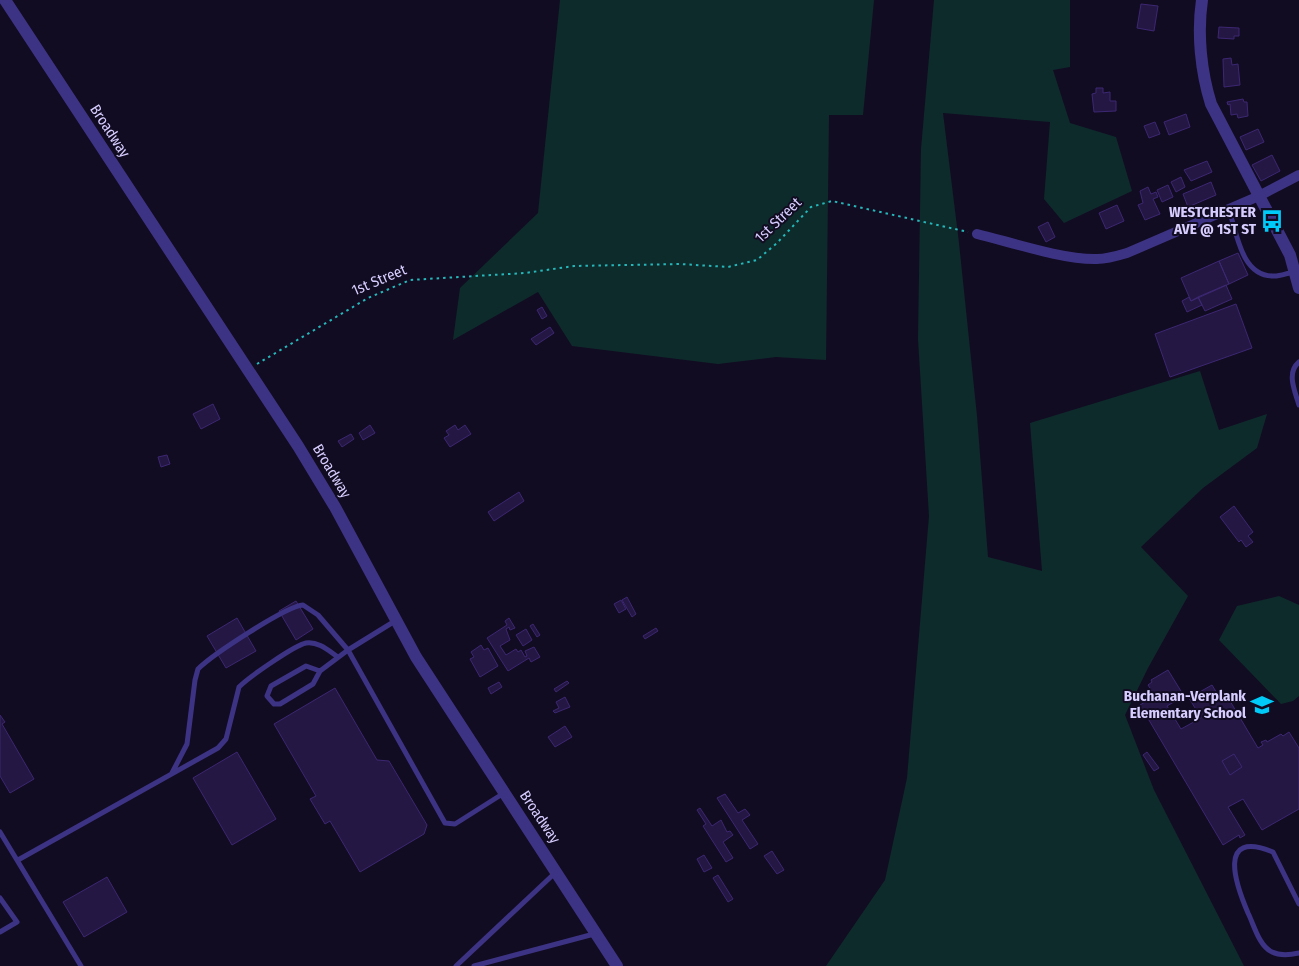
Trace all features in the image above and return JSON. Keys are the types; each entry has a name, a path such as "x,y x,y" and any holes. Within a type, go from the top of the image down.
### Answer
{"street":[{"name":"Broadway","path":"5,0 317,475 396,621 439,694 617,966"},
{"path":"1202,0 1201,48 1204,82 1208,97 1220,125 1290,254 1299,288"},
{"path":"977,234 1074,257 1102,259 1127,253 1259,196 1299,175"}],"lane":[{"path":"1228,209 1248,265 1255,272 1274,276 1295,272"},
{"path":"1299,362 1294,368 1292,377 1299,405"},
{"path":"172,772 186,744 198,669 277,616 299,606 308,607 313,610 348,650 445,823 455,824 504,793"},
{"path":"320,671 306,666 271,686 267,696 274,704 280,704 313,684 320,671 338,657 396,621"},
{"path":"18,860 172,772 211,753 224,743 237,691 243,683 256,674 307,643 320,645 338,657"},
{"path":"0,832 81,966"},
{"path":"1299,904 1273,852 1261,848 1247,847 1237,853 1233,868 1238,890 1262,944 1272,952 1287,955 1299,954"},
{"path":"456,966 556,872"},
{"path":"0,898 16,922 0,932"},
{"path":"474,966 596,933"}],"path":[{"name":"1st Street","path":"248,369 368,298 410,280 525,273 574,266 680,264 728,267 757,260 777,243 811,207 832,201 977,234"}],"green space":[{"path":"560,0 874,0 863,115 829,115 826,360 776,357 718,364 572,346 538,292 453,340 460,288 538,213"},
{"path":"934,0 1070,0 1070,67 1053,70 1070,123 1116,137 1132,191 1064,223 1044,199 1050,122 943,113 977,416 988,557 1042,571 1030,423 1200,371 1219,430 1267,414 1257,448 1203,488 1141,547 1188,596 1148,668 1125,715 1154,790 1244,966 826,966 885,880 907,778 929,516 918,339 921,149"},
{"path":"1279,596 1299,605 1299,696 1293,701 1281,704 1219,640 1237,606"}],"building":[{"path":"1141,4 1158,6 1154,31 1137,28"},
{"path":"1219,27 1239,28 1239,36 1234,36 1234,39 1218,38"},
{"path":"1231,58 1232,65 1238,64 1240,85 1224,87 1223,59"},
{"path":"1096,88 1103,88 1103,93 1110,92 1110,101 1116,101 1116,111 1094,112 1092,94 1096,93"},
{"path":"1243,99 1244,102 1247,102 1248,116 1238,118 1237,114 1231,115 1230,104 1228,105 1227,102"},
{"path":"1186,114 1190,127 1169,135 1164,122"},
{"path":"1155,122 1160,134 1149,138 1144,126"},
{"path":"1258,129 1264,142 1246,150 1240,137"},
{"path":"1272,155 1280,171 1261,181 1252,165"},
{"path":"1207,161 1212,172 1191,181 1184,170"},
{"path":"1181,177 1185,187 1176,192 1171,182"},
{"path":"1211,182 1216,195 1188,207 1183,194"},
{"path":"1168,185 1173,197 1162,202 1157,190"},
{"path":"1148,187 1151,194 1156,192 1158,197 1153,199 1160,214 1145,220 1138,205 1143,203 1140,191"},
{"path":"1117,205 1124,221 1106,229 1099,213"},
{"path":"1048,222 1055,237 1046,242 1038,227"},
{"path":"1238,253 1248,275 1229,284 1219,261"},
{"path":"1219,261 1229,284 1191,301 1181,278"},
{"path":"1226,285 1232,299 1205,311 1198,297"},
{"path":"1189,297 1191,301 1198,297 1202,305 1187,312 1182,301"},
{"path":"1236,304 1252,348 1170,377 1155,334"},
{"path":"542,307 547,316 542,319 537,310"},
{"path":"550,327 554,333 536,345 531,339"},
{"path":"213,404 220,419 201,429 193,414"},
{"path":"370,425 375,433 363,440 359,433"},
{"path":"455,425 458,430 465,425 471,434 450,447 444,438 449,435 446,431"},
{"path":"351,434 354,439 342,447 338,441"},
{"path":"167,455 170,464 161,467 158,457"},
{"path":"519,492 524,501 494,521 488,512"},
{"path":"1234,506 1253,532 1248,536 1253,542 1246,547 1241,540 1239,542 1220,517"},
{"path":"627,597 636,614 632,617 622,600"},
{"path":"621,600 626,609 619,613 614,604"},
{"path":"296,601 313,629 296,640 279,611"},
{"path":"237,618 256,651 226,668 207,636"},
{"path":"509,618 515,628 510,630 509,627 506,629 510,640 500,646 506,655 516,649 518,652 521,650 525,657 527,656 525,651 534,647 540,657 531,662 529,658 508,671 487,638 507,625 505,621"},
{"path":"533,624 540,635 537,637 530,626"},
{"path":"656,628 658,631 645,639 643,636"},
{"path":"526,629 532,640 523,646 516,635"},
{"path":"481,645 484,650 488,648 498,666 480,677 470,659 474,657 471,652"},
{"path":"1168,670 1184,696 1167,706 1181,729 1201,718 1189,698 1212,685 1221,700 1227,696 1258,748 1263,745 1261,742 1266,740 1267,742 1289,732 1299,748 1299,809 1262,830 1243,799 1228,807 1245,835 1240,838 1239,835 1223,845 1140,705 1155,696 1148,685 1152,682 1151,680"},
{"path":"567,681 569,683 556,692 554,689"},
{"path":"499,682 502,687 491,694 488,688"},
{"path":"335,688 377,760 389,761 427,825 424,834 360,872 330,821 325,824 310,799 316,796 274,724"},
{"path":"565,697 570,707 555,713 553,711 559,708 556,702"},
{"path":"0,715 5,722 2,724 34,779 10,793 0,776"},
{"path":"565,726 572,737 555,747 548,737"},
{"path":"237,752 276,819 232,845 193,778"},
{"path":"1147,752 1159,768 1154,771 1143,755"},
{"path":"1234,754 1242,767 1230,775 1222,761"},
{"path":"725,794 738,813 745,809 750,815 742,820 758,844 750,849 717,798"},
{"path":"700,808 712,826 721,820 727,832 730,831 733,835 723,842 733,858 726,862 703,826 706,824 697,810"},
{"path":"772,851 784,870 777,874 764,856"},
{"path":"704,855 712,868 704,872 697,859"},
{"path":"718,875 733,899 728,902 713,878"},
{"path":"107,877 127,912 84,937 63,902"}],"place":[{"name":"WESTCHESTER AVE @ 1ST ST","path":"1272,221"},
{"name":"Buchanan-Verplank Elementary School","path":"1262,705"}]}
